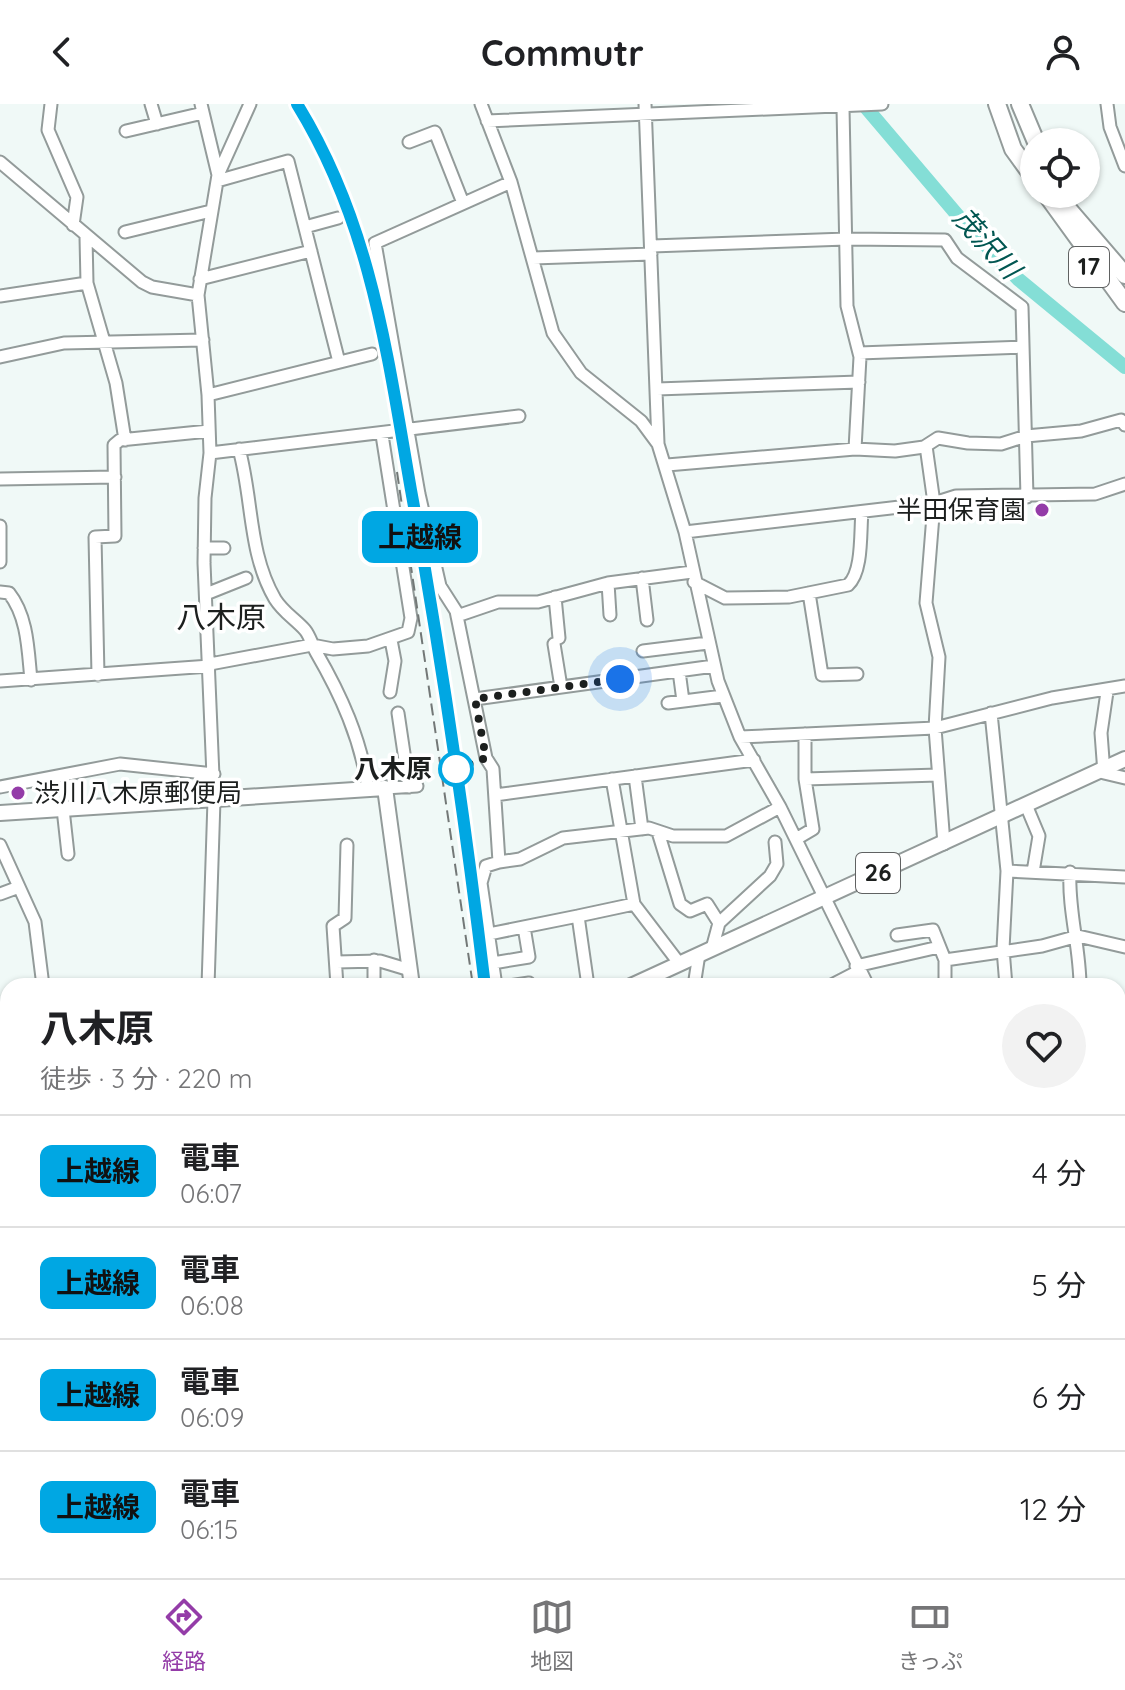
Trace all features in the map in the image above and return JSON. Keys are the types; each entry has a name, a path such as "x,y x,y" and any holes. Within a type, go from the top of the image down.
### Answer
{"highway":[{"path":"997,104 1013,149 1020,159"},
{"path":"1008,104 1020,134"},
{"path":"1020,104 1030,128"},
{"name":"17","path":"1058,208 1083,258 1125,318"},
{"name":"17","path":"1059,208 1125,303"},
{"name":"17","path":"1060,208 1125,286"},
{"name":"17","path":"1062,208 1125,275"}],"main road":[{"name":"26","path":"648,978 1125,759"},
{"path":"0,813 385,788 411,978"}],"street":[{"path":"51,104 48,130 77,197 73,225"},
{"path":"151,104 157,124"},
{"path":"208,978 214,774 204,548 210,453 198,295 217,178 250,104"},
{"path":"481,104 511,182 545,308 560,347 581,373 641,421 658,444 667,465 685,532 708,643 723,696 740,737 780,807 864,978"},
{"path":"1107,104 1110,127 1125,166"},
{"path":"487,121 645,110 881,105"},
{"path":"126,131 202,108 217,178"},
{"path":"843,108 847,306 859,353 855,449"},
{"path":"645,110 658,444"},
{"path":"409,142 435,132 463,203"},
{"path":"217,178 288,161 339,362"},
{"path":"0,162 142,282 161,289 198,295"},
{"path":"499,862 493,769 486,758 457,616 440,586 375,243 511,182"},
{"path":"125,232 211,211"},
{"path":"305,227 338,218"},
{"path":"86,237 87,283 116,383 125,440"},
{"path":"533,258 846,239 945,240 957,258 1022,307 1027,497"},
{"path":"200,279 311,251"},
{"path":"0,296 87,283"},
{"path":"0,357 33,347 102,341 203,340"},
{"path":"859,353 1023,347"},
{"path":"208,395 372,354"},
{"path":"657,389 859,382"},
{"path":"210,453 410,432 519,416"},
{"path":"667,465 855,449 895,451 926,446 938,438 1001,444 1026,436 1081,431 1121,420 1125,425"},
{"path":"98,675 95,537 115,536 114,445 125,440 209,431"},
{"path":"0,681 210,665 312,645 333,649 391,640 408,632 411,618 382,435"},
{"path":"926,446 934,503 926,603 939,657 935,728 944,844"},
{"path":"239,449 247,478 249,516 264,573 275,599 306,631 339,693 364,759 368,789"},
{"path":"0,479 115,477"},
{"path":"685,532 934,503 956,496 1095,494 1125,484"},
{"path":"457,616 498,602 538,602 608,583 642,578 693,577 725,598 789,597 848,585 853,581 862,512"},
{"path":"0,526 0,562"},
{"path":"204,548 224,548"},
{"path":"206,594 246,578"},
{"path":"642,578 647,620"},
{"path":"608,583 610,615"},
{"path":"0,592 9,593 15,600 24,624 31,680"},
{"path":"809,593 822,675 857,674"},
{"path":"555,597 561,687"},
{"path":"390,692 395,661 391,640"},
{"path":"643,651 708,643"},
{"path":"475,699 714,666"},
{"path":"679,671 683,701"},
{"path":"740,737 935,728 1052,698 1107,692 1125,686"},
{"path":"1107,692 1101,733 1104,769 1112,776 1125,778"},
{"path":"668,703 723,696"},
{"path":"385,788 413,787 398,713"},
{"path":"991,713 1007,871 1003,949 1005,978"},
{"path":"796,839 813,829 805,779 805,734"},
{"path":"495,795 754,760"},
{"path":"0,787 120,764 214,774"},
{"path":"805,779 938,775"},
{"path":"635,776 642,829"},
{"path":"612,779 634,904 679,963"},
{"path":"1026,805 1039,836 1033,872"},
{"path":"495,978 481,883 483,869 499,862 520,859 563,838 642,829 695,838 726,836 780,807"},
{"path":"63,809 68,854"},
{"path":"658,832 680,904 690,911 707,904 719,923"},
{"path":"697,978 719,923 770,876 777,864 775,842"},
{"path":"0,845 35,922 42,978"},
{"path":"337,978 333,926 345,918 347,845"},
{"path":"1007,871 1125,877"},
{"path":"1070,872 1069,904 1078,936 1080,978"},
{"path":"0,894 19,887"},
{"path":"489,934 634,904"},
{"path":"578,916 587,978"},
{"path":"493,963 529,957 524,927"},
{"path":"897,935 933,930 945,960 945,978"},
{"path":"945,960 1003,949 1042,946 1078,936 1125,947"},
{"path":"842,978 858,968 939,947"},
{"path":"336,962 374,960 410,970"},
{"path":"374,960 374,978"}],"waterway":[{"name":"茂沢川","path":"863,104 959,217 1018,279 1125,367"}],"railway":[{"path":"297,104 343,198 374,294 385,343 424,556 484,978"},
{"path":"397,472 472,978"}],"train":[{"name":"上越線","path":"297,104 332,167 352,213 374,292 431,600 484,978"}],"place":[{"name":"半田保育園","path":"1042,510"},
{"name":"八木原","path":"456,769"},
{"name":"渋川八木原郵便局","path":"18,793"}],"district":[{"name":"八木原","path":"221,618"}],"route":[{"path":"456,769 486,758 475,699 620,679"}]}
